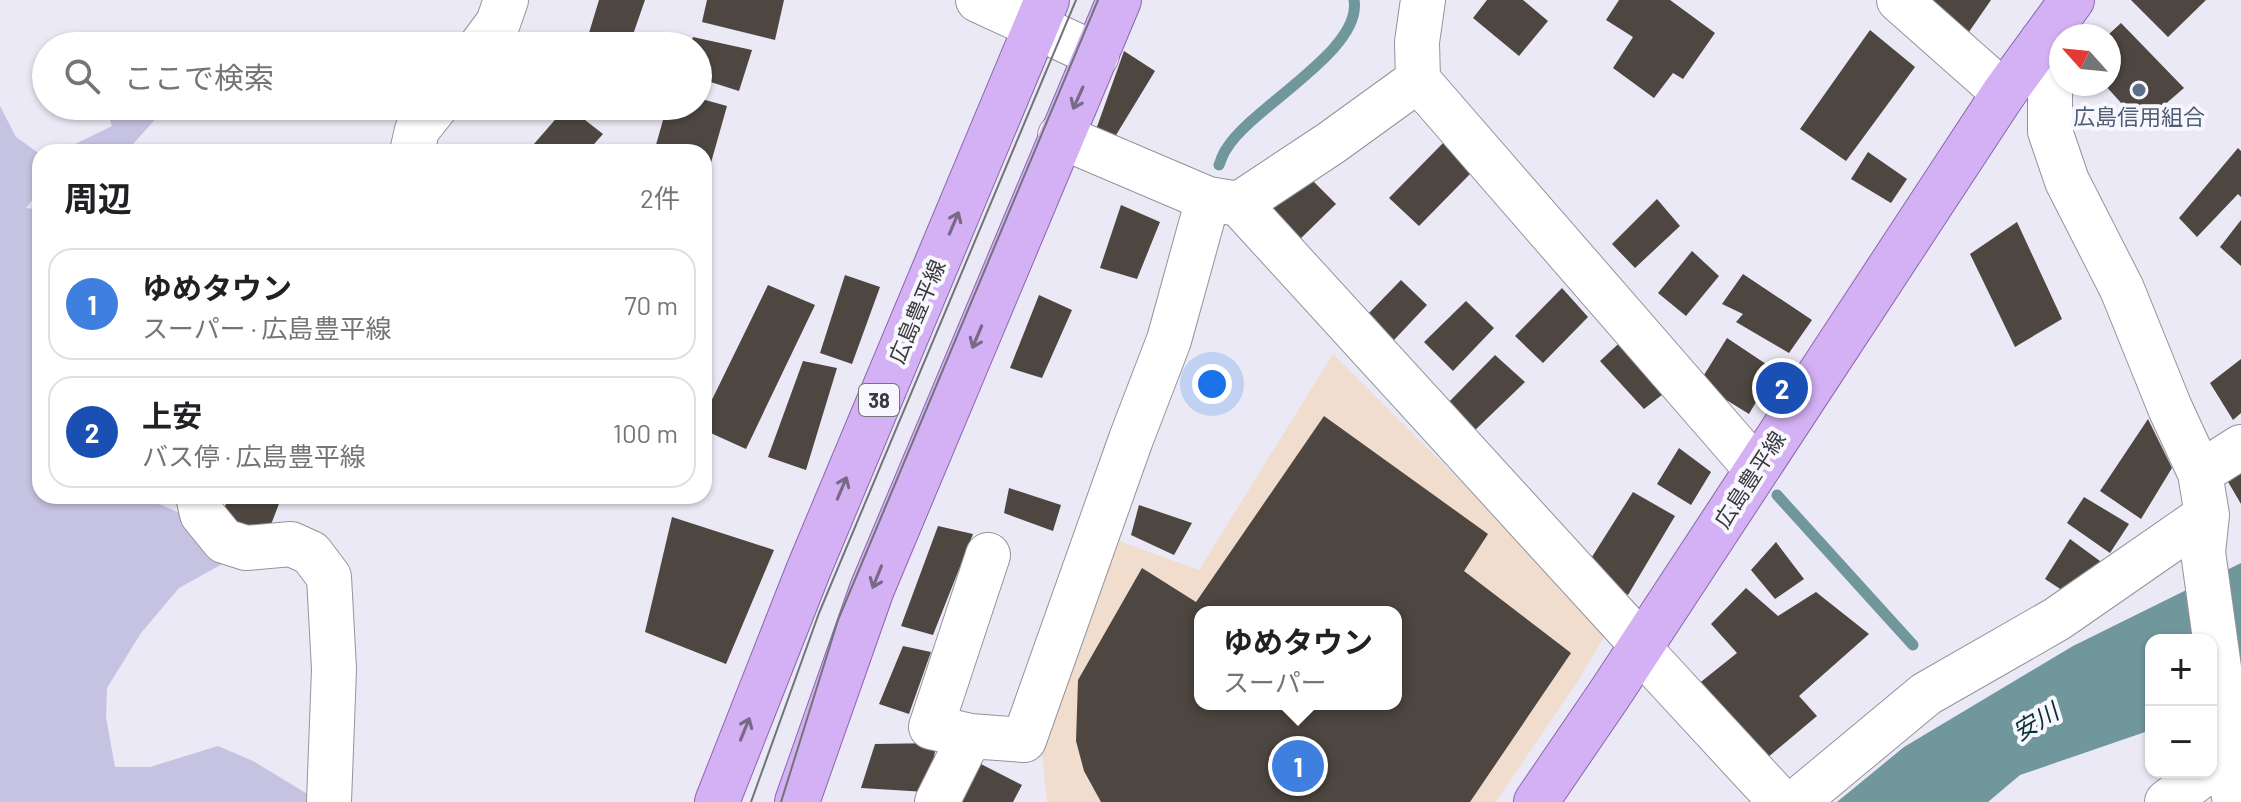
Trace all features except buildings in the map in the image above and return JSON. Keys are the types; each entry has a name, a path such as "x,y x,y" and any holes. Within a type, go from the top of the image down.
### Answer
{"main road":[{"path":"797,802 872,589 1119,0"},
{"name":"広島豊平線","path":"1536,802 2004,93 2072,0"},
{"name":"広島豊平線","path":"717,802 808,571 1041,13"}],"street":[{"path":"491,32 506,0"},
{"path":"978,0 1041,13 1097,55"},
{"path":"1423,0 1417,42 1418,80 1755,470"},
{"path":"1899,0 2004,93"},
{"path":"2042,41 2050,65 2050,131 2067,181 2122,289 2170,408 2203,513 2230,710 2220,777 2167,802"},
{"path":"988,555 931,727 970,736 1024,740 1131,439 1223,201 1331,143 1418,80"},
{"path":"414,144 417,130 425,120"},
{"path":"1060,136 1223,201 1642,645 1648,658 1781,802"},
{"path":"1796,802 1926,694 2057,619 2203,513 2241,447"},
{"path":"200,504 202,514 224,541 246,548 291,544 311,553 329,577 334,654 329,802"},
{"path":"937,802 970,736"}],"shaded area":[{"path":"0,106 16,137 32,148 32,200 26,208 32,209 32,504 159,504 187,516 233,558 179,588 141,633 107,688 106,717 115,767 150,767 218,746 253,761 314,798 313,802 0,802"},
{"path":"110,120 155,120 133,144 75,144 112,126"},
{"path":"1333,354 1609,629 1496,802 1047,802 1040,734 1119,541 1199,570"}],"water":[{"name":"安川","path":"2241,563 2241,694 2217,651 2217,634 2145,634 2145,732 2020,775 1988,802 1837,802 1904,747 2073,646"}],"waterway":[{"path":"1219,165 1240,132 1325,58 1342,38 1352,19 1354,0"},
{"path":"1777,495 1913,645"}],"tram line":[{"path":"751,802 819,613 1076,0"},
{"path":"781,802 838,620 1098,0"}],"place":[{"name":"広島信用組合","path":"2139,90"},
{"name":"上安","path":"1782,388"},
{"name":"ゆめタウン","path":"1298,766"}]}
